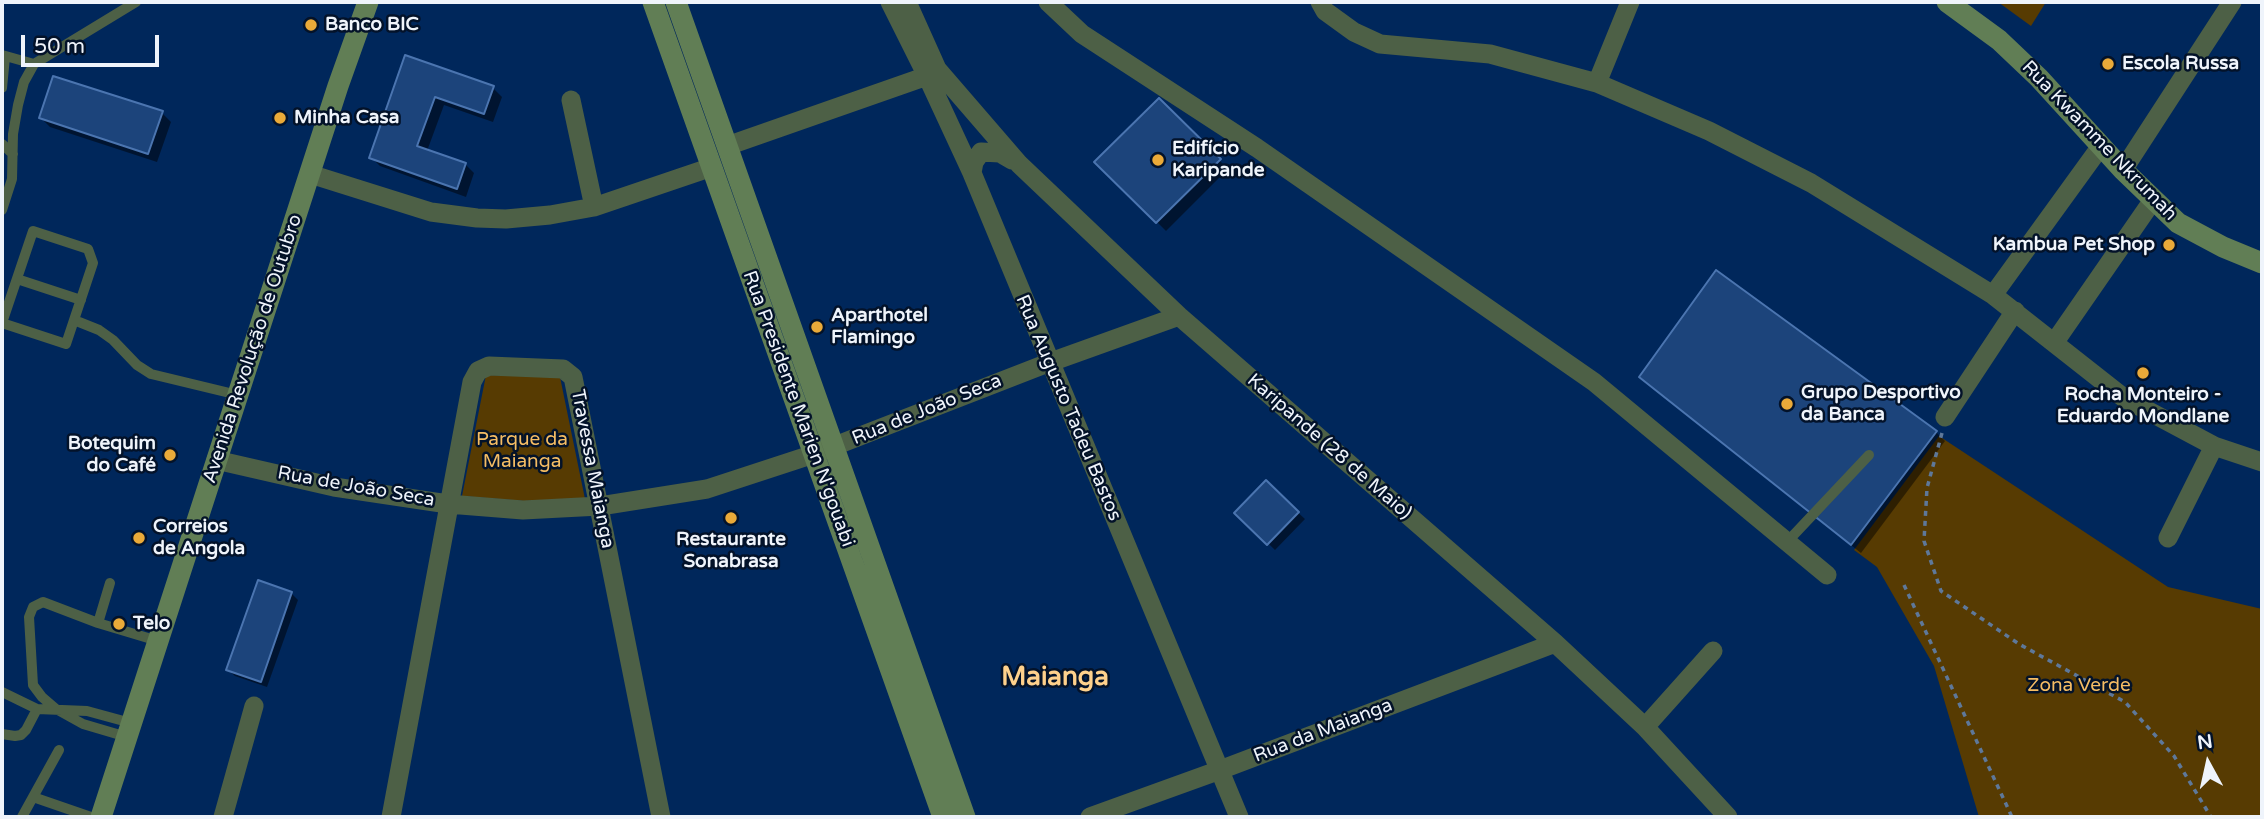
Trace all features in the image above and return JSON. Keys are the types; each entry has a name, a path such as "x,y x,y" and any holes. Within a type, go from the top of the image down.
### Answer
{"street":[{"name":"Avenida Revolução de Outubro","path":"101,817 310,174 369,2"},
{"name":"Rua Presidente Marien N'gouabi","path":"653,2 943,817"},
{"name":"Rua Presidente Marien N'gouabi","path":"676,2 965,817"},
{"name":"Rua Augusto Tadeu Bastos","path":"890,2 932,73"},
{"name":"Rua Augusto Tadeu Bastos","path":"908,2 932,73 1048,363 1239,817"},
{"path":"1048,2 1082,34 1256,148 1594,382 1827,575"},
{"path":"1320,2 1325,11 1354,32 1380,44 1490,54 1597,83 1709,131 1811,183 1993,295 2124,398 2214,446 2262,462"},
{"path":"1597,83 1630,2"},
{"name":"Rua Kwamme Nkrumah","path":"1947,2 1999,40 2039,78 2123,170 2178,223 2223,247 2262,263"},
{"path":"2123,170 2232,2"},
{"path":"727,146 932,73"},
{"name":"Karipande (28 de Maio)","path":"932,73 1019,164 1178,316 1555,643 1645,727 1728,817"},
{"path":"571,100 594,207"},
{"path":"1993,295 2101,146"},
{"path":"972,173 974,162 981,152 1000,153 1019,164"},
{"path":"310,174 431,212 506,219 594,207 712,167"},
{"path":"2054,343 2152,200"},
{"path":"1945,417 2015,311"},
{"name":"Rua de João Seca","path":"216,460 334,487 448,504 523,510 600,506 707,489 814,454 1048,363 1178,316"},
{"name":"Travessa Maianga","path":"391,817 472,382 478,371 489,366 563,369 570,372 576,385 661,817"},
{"path":"2168,538 2214,446"},
{"name":"Rua da Maianga","path":"1090,817 1220,771 1555,643"},
{"path":"1645,727 1713,651"},
{"path":"223,817 254,706"}],"lane":[{"path":"2,209 12,179 18,105 24,82 34,64 136,2"},
{"path":"2,88 3,56 34,64"},
{"path":"2,144 13,154"},
{"path":"33,231 88,249 93,263 66,344 2,323 17,279 33,231"},
{"path":"17,279 81,300"},
{"path":"74,320 99,330 113,340 136,365 151,374 238,395"},
{"path":"1787,542 1869,455"},
{"path":"97,623 110,583"},
{"path":"56,709 33,685 29,617 33,607 43,602 97,623 158,641"},
{"path":"2,692 37,709 87,711 129,730"},
{"path":"2,734 21,734 37,709"},
{"path":"22,817 60,750"},
{"path":"33,797 91,817"}],"path":[{"path":"1945,417 1927,488 1924,541 1941,591 2019,644 2125,702 2174,756 2211,817"},
{"path":"1904,584 2012,817"}],"green space":[{"path":"1998,2 2046,2 2031,26"},
{"name":"Parque da Maianga","path":"486,375 560,377 585,499 524,501 462,496"},
{"name":"Zona Verde","path":"1939,436 2168,587 2262,609 2262,817 1979,817 1934,666 1877,567 1854,550"}],"building":[{"path":"405,55 494,86 484,114 435,97 417,146 466,163 457,189 369,158"},
{"path":"53,76 163,111 148,154 39,118"},
{"name":"Edifício Karipande","path":"1159,98 1221,159 1156,223 1094,162"},
{"name":"Grupo Desportivo da Banca","path":"1716,270 1937,431 1851,545 1639,377"},
{"path":"1266,480 1299,512 1267,545 1234,513"},
{"path":"258,580 292,592 261,682 226,670"}],"place":[{"name":"Banco BIC","path":"311,25"},
{"name":"Escola Russa","path":"2108,64"},
{"name":"Minha Casa","path":"280,118"},
{"name":"Edifício Karipande","path":"1158,160"},
{"name":"Kambua Pet Shop","path":"2169,245"},
{"name":"Aparthotel Flamingo","path":"817,327"},
{"name":"Rocha Monteiro - Eduardo Mondlane","path":"2143,373"},
{"name":"Grupo Desportivo da Banca","path":"1787,404"},
{"name":"Botequim do Café","path":"170,455"},
{"name":"Restaurante Sonabrasa","path":"731,518"},
{"name":"Correios de Angola","path":"139,538"},
{"name":"Telo","path":"119,624"}],"district":[{"name":"Maianga","path":"1055,678"}]}
